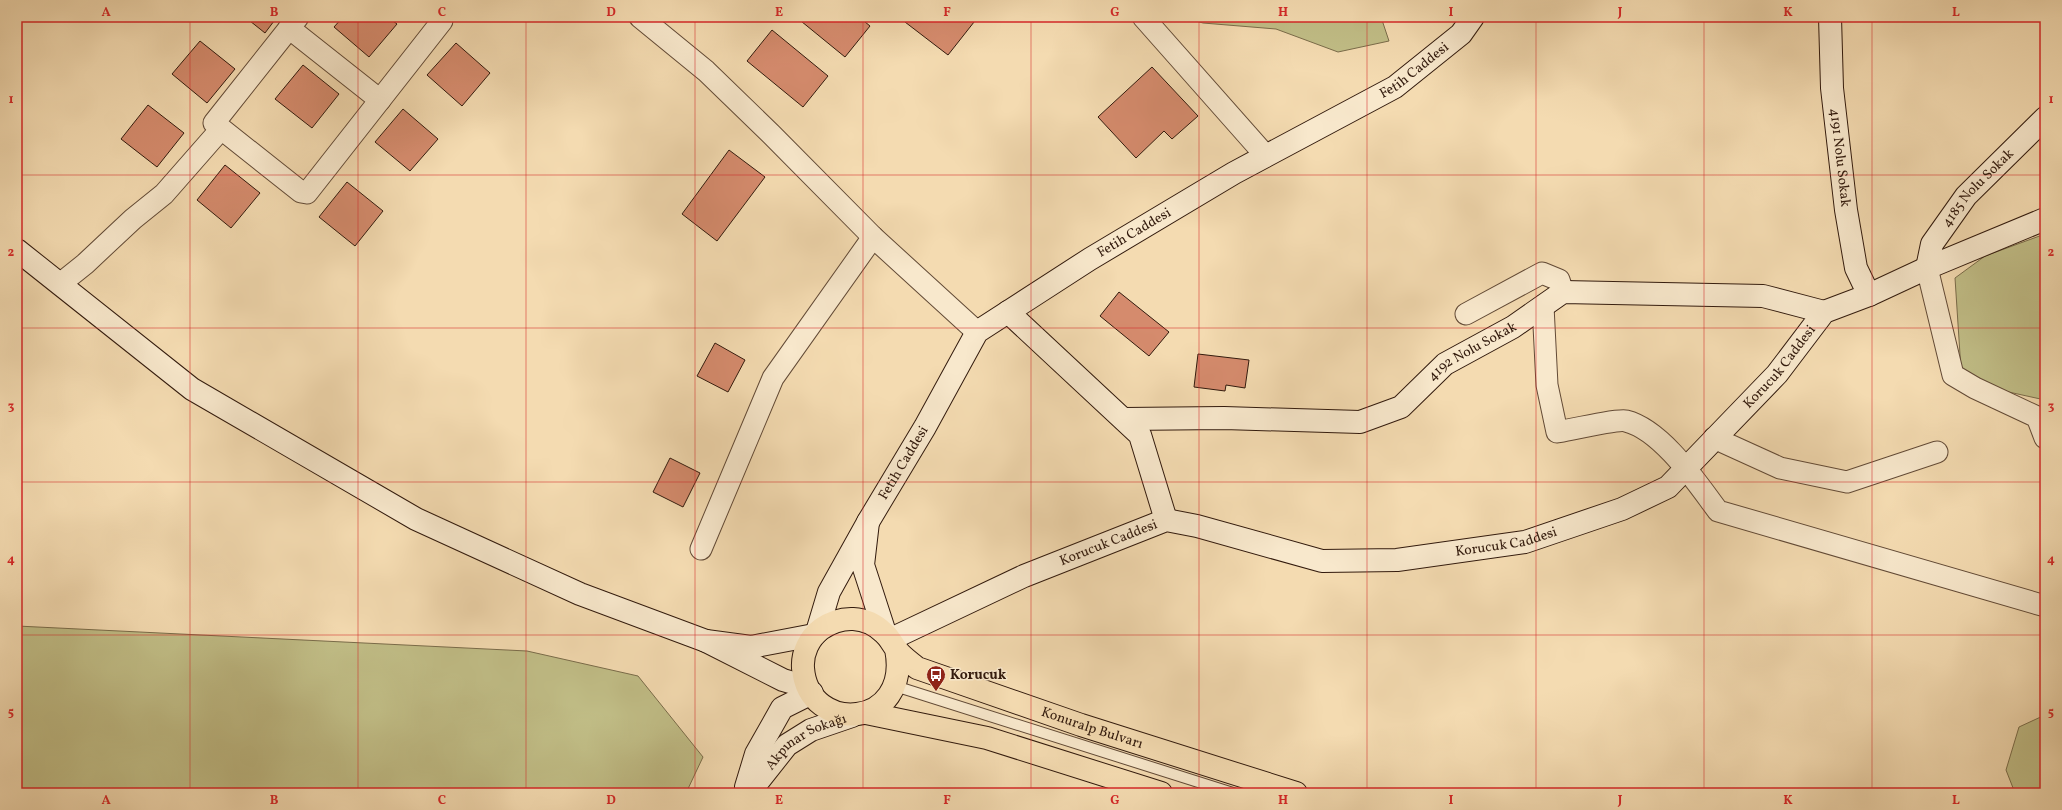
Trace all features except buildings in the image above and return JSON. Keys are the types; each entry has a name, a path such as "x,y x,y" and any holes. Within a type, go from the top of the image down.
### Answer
{"main road":[{"path":"859,714 880,706 890,694 894,686 899,665 891,640 876,625 862,619 846,618 830,622 815,634 807,645 803,661 804,677 810,690 821,704 835,712 859,714 987,738 1161,793"},
{"name":"Konuralp Bulvarı","path":"891,640 917,668 1082,725 1296,793"}],"street":[{"path":"380,100 293,22 214,123 301,192 307,193 380,100 442,21 438,17"},
{"path":"640,17 706,71 873,237 977,332"},
{"path":"1143,17 1266,156"},
{"name":"Fetih Caddesi","path":"815,634 829,592 868,522 925,428 977,332 1090,259 1266,156 1395,87 1461,34 1473,17"},
{"name":"4191 Nolu Sokak","path":"1830,17 1832,88 1846,210 1856,268 1869,295"},
{"name":"4185 Nolu Sokak","path":"1927,268 1932,244 1966,196 2045,118"},
{"path":"60,284 85,264 133,219 164,194 221,129"},
{"name":"Korucuk Caddesi","path":"891,640 1024,576 1166,520 1197,526 1322,561 1397,560 1525,542 1622,509 1668,486 1777,374 1824,312 1869,295 1927,268 2045,219"},
{"path":"701,549 773,378 873,237"},
{"path":"17,250 192,389 416,519 580,594 706,641 783,680 810,690"},
{"path":"1927,268 1953,376 2037,417 2045,438"},
{"path":"1466,314 1542,273 1559,280 1563,292 1763,296 1824,312"},
{"name":"4192 Nolu Sokak","path":"1124,419 1224,418 1360,422 1401,407 1445,364 1512,327 1563,292"},
{"path":"1543,306 1547,385 1557,432 1625,421 1650,431 1686,468 1718,511 2045,606"},
{"path":"1008,312 1140,434 1166,520"},
{"path":"1714,438 1780,468 1847,482 1938,452"},
{"name":"Fetih Caddesi","path":"868,522 863,565 891,640"},
{"path":"706,641 751,647 815,634"},
{"name":"Akpınar Sokağı","path":"744,793 756,754 782,708 810,690"},
{"name":"Akpınar Sokağı","path":"749,793 787,745 811,730 859,714"}],"lane":[{"path":"894,686 1232,793"}],"shaded area":[{"path":"1182,17 1381,17 1389,41 1338,52 1276,29 1203,23"},
{"path":"2045,234 2045,400 1995,389 1961,370 1955,278 1985,256"},
{"path":"17,626 527,651 638,676 703,757 686,793 17,793"},
{"path":"2045,715 2045,793 2015,793 2006,770 2019,727"}],"place":[{"name":"Korucuk","path":"936,692"}]}
